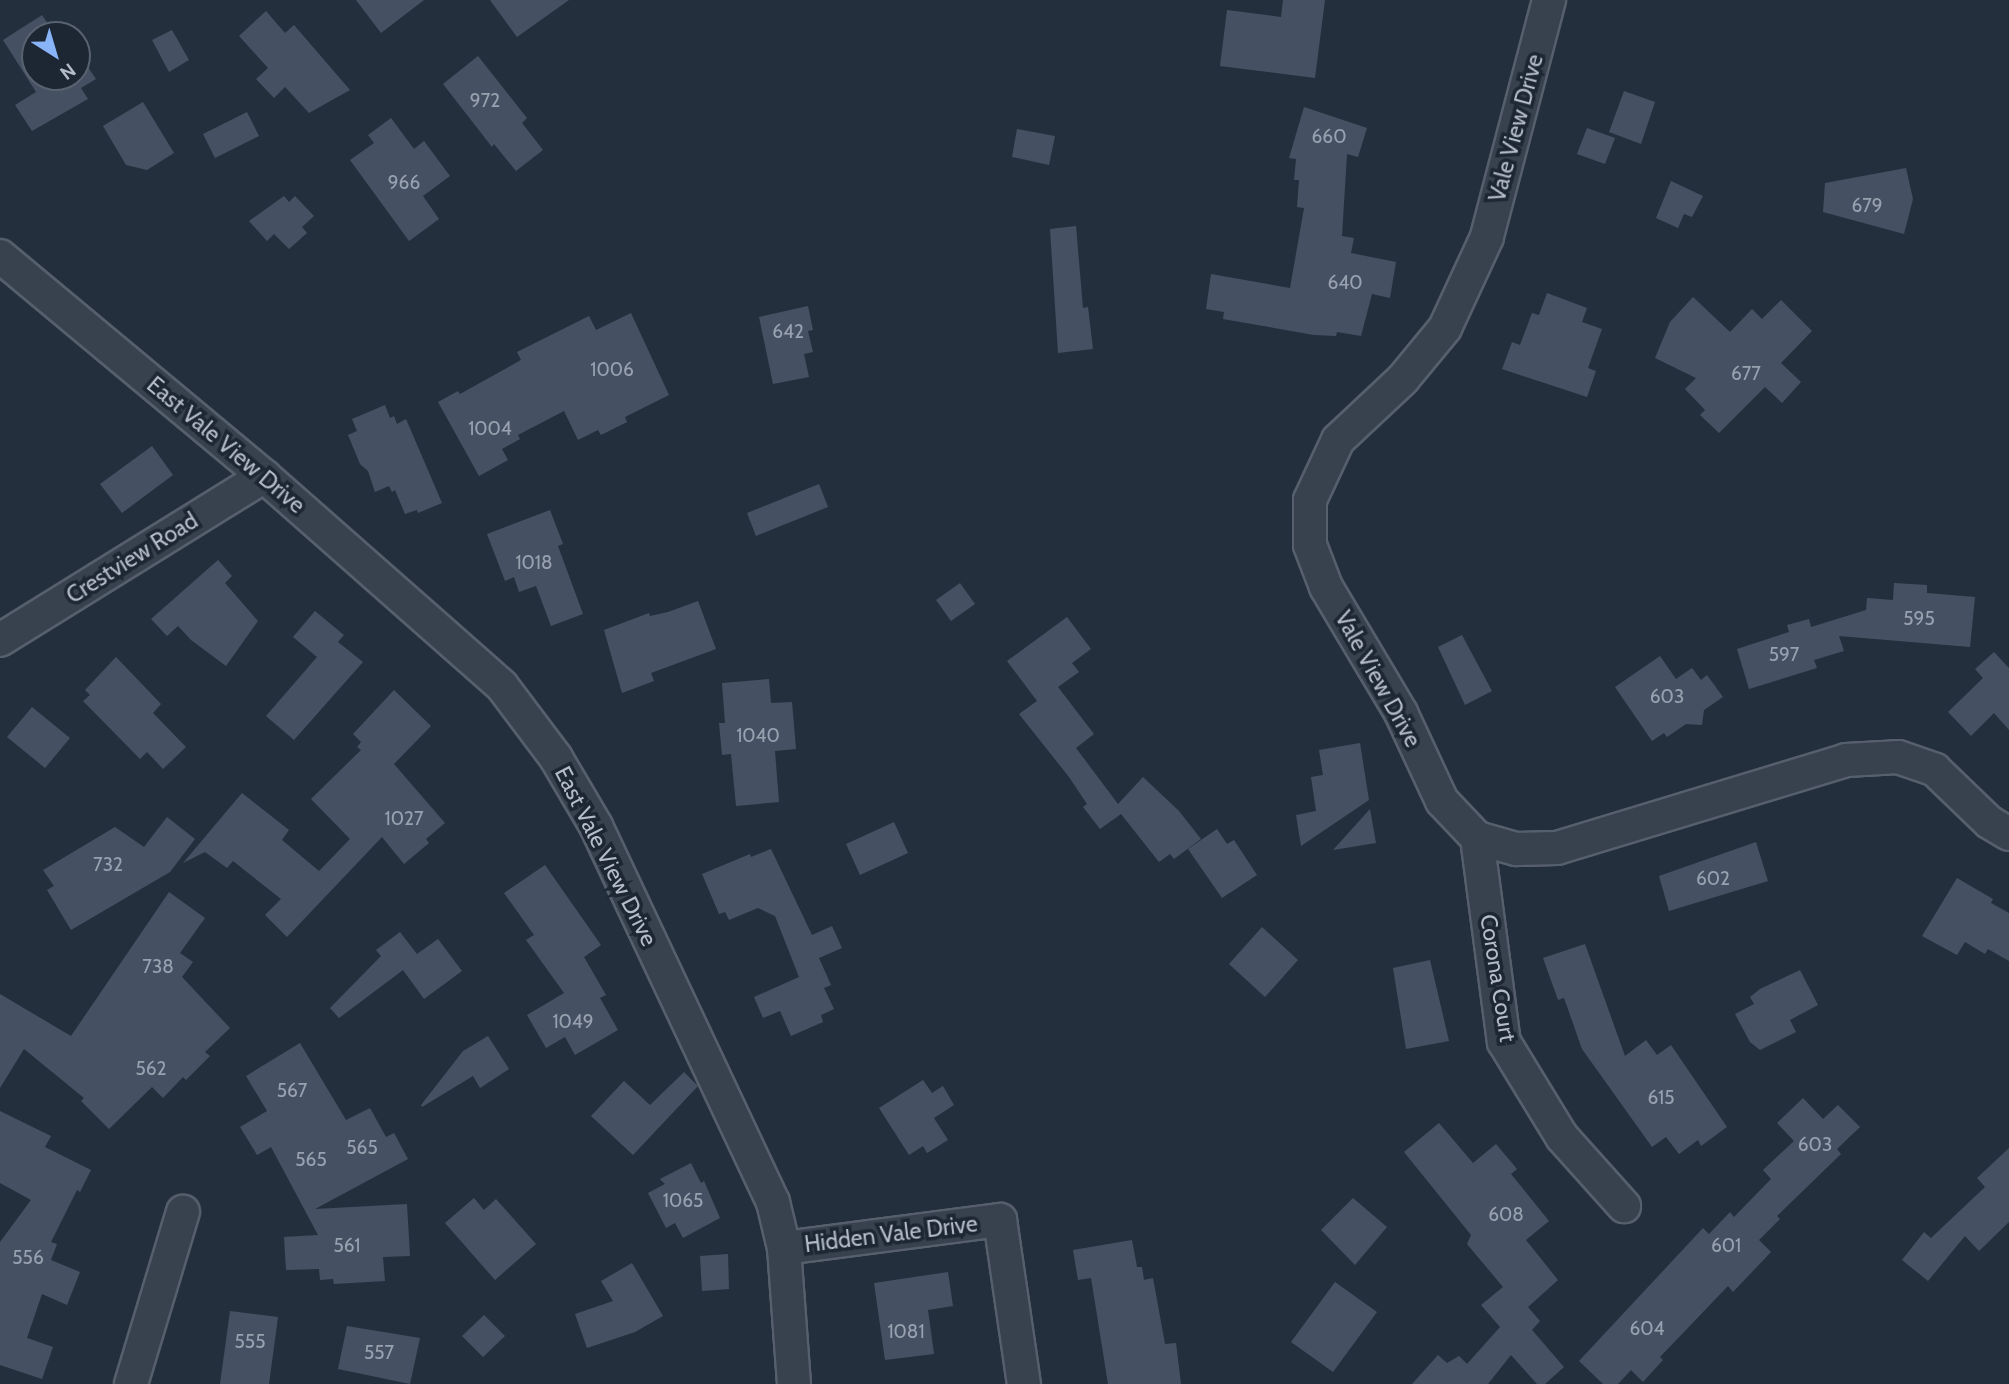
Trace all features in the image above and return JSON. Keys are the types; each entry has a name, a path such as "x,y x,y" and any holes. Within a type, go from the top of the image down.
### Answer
{"street":[{"name":"Vale View Drive","path":"1477,838 1442,801 1401,713 1326,587 1310,545 1310,500 1338,440 1403,379 1445,328 1487,237 1549,0"},
{"name":"East Vale View Drive","path":"0,256 264,476 502,686 556,758 596,826 767,1190 784,1248 794,1384"},
{"name":"Crestview Road","path":"0,640 264,476"},
{"path":"1477,838 1516,849 1557,848 1846,760 1898,757 1935,770 1989,822 2009,834"},
{"name":"Corona Court","path":"1477,838 1504,1042 1562,1137 1624,1206"},
{"path":"131,1384 183,1212"},
{"name":"Hidden Vale Drive","path":"784,1248 1000,1220 1024,1384"}],"building":[{"path":"356,0 424,0 381,33"},
{"path":"490,0 569,0 517,37"},
{"path":"1283,0 1325,0 1315,78 1220,66 1227,10 1281,17"},
{"path":"266,11 285,33 294,25 350,90 309,113 285,87 274,98 256,79 268,68 239,36"},
{"path":"42,15 46,21 33,21"},
{"path":"21,28 21,68 3,40"},
{"path":"172,30 189,60 169,72 152,40"},
{"path":"478,56 527,118 522,123 543,150 516,171 494,144 492,147 443,84"},
{"path":"83,91 88,99 32,131 15,105 36,92"},
{"path":"1624,91 1655,102 1641,144 1609,132"},
{"path":"143,102 174,153 147,170 126,165 103,126"},
{"path":"1304,107 1367,128 1358,157 1347,154 1342,236 1354,238 1351,253 1396,262 1390,298 1372,294 1361,336 1337,332 1336,336 1314,335 1223,319 1224,312 1206,309 1211,274 1290,288 1304,208 1297,207 1299,180 1294,180 1296,159 1289,158"},
{"path":"247,112 259,136 215,158 203,134"},
{"path":"391,118 414,149 424,141 450,176 423,196 439,219 409,241 350,160 374,143 368,135"},
{"path":"1587,128 1615,138 1605,164 1577,154"},
{"path":"1017,129 1055,136 1049,165 1012,157"},
{"path":"1906,168 1913,199 1904,234 1823,212 1825,183"},
{"path":"1671,181 1703,196 1692,217 1684,214 1678,228 1656,218"},
{"path":"284,196 289,202 295,196 314,216 302,227 307,233 289,249 274,234 267,241 249,221"},
{"path":"1076,226 1083,308 1088,307 1093,349 1058,353 1050,229"},
{"path":"1547,293 1587,308 1582,322 1602,329 1588,368 1596,371 1587,397 1502,369 1512,342 1520,345 1532,313 1539,315"},
{"path":"1693,297 1730,332 1752,309 1762,319 1781,300 1812,331 1781,363 1801,382 1782,403 1765,387 1719,433 1700,415 1705,410 1685,389 1696,378 1655,358 1670,322"},
{"path":"808,306 813,330 808,331 813,352 804,354 809,377 773,384 759,317"},
{"path":"631,313 669,395 625,417 627,422 601,435 598,430 578,440 564,411 518,435 520,439 502,449 508,460 479,476 438,402 458,391 460,394 521,360 517,352 589,316 596,330"},
{"path":"385,405 390,418 394,416 397,424 406,419 442,503 418,513 417,510 405,514 395,490 392,492 389,486 375,492 368,471 360,464 348,435 357,431 352,419"},
{"path":"152,446 173,475 122,513 100,484"},
{"path":"819,484 828,507 756,536 747,513"},
{"path":"550,510 563,544 558,546 583,614 551,626 536,586 519,592 514,577 505,581 487,534"},
{"path":"218,560 232,576 225,583 258,621 226,666 191,640 178,626 167,636 151,619"},
{"path":"960,583 975,604 951,621 936,600"},
{"path":"1894,583 1927,585 1927,593 1975,597 1970,647 1839,636 1844,651 1814,660 1817,668 1749,689 1737,649 1789,632 1787,625 1809,619 1811,627 1866,610 1867,598 1893,600"},
{"path":"698,601 716,649 651,673 654,681 622,693 604,630 649,613 650,616 668,612"},
{"path":"315,611 344,635 338,642 363,662 294,740 266,716 317,657 293,637"},
{"path":"1067,617 1091,649 1072,663 1079,672 1058,687 1094,734 1076,748 1118,804 1143,777 1179,811 1201,839 1174,859 1170,854 1159,862 1121,814 1100,829 1083,807 1087,804 1069,777 1019,714 1037,701 1007,661"},
{"path":"1462,635 1492,691 1465,705 1438,647"},
{"path":"1994,652 2009,668 2009,730 1994,713 1971,736 1948,712 1983,678 1975,669"},
{"path":"1660,656 1676,679 1692,668 1701,680 1707,675 1723,697 1704,710 1702,725 1686,724 1667,737 1664,733 1652,741 1615,687"},
{"path":"116,657 161,704 153,713 186,747 163,769 147,752 140,759 83,701 90,695 85,690"},
{"path":"769,679 771,703 792,702 796,749 775,751 779,802 736,806 731,754 722,755 719,723 725,723 722,683"},
{"path":"394,690 431,726 394,764 445,823 426,839 429,843 404,864 382,837 287,937 265,915 281,899 233,861 227,868 205,852 183,863 242,793 289,830 282,840 319,871 350,839 311,799 361,750 357,747 361,742 353,734"},
{"path":"32,707 70,738 45,768 7,737"},
{"path":"1360,743 1369,800 1301,846 1296,815 1316,811 1311,777 1323,775 1319,750"},
{"path":"1370,809 1376,843 1333,850"},
{"path":"167,817 195,839 170,872 71,930 47,890 54,886 43,870 115,827 144,847"},
{"path":"894,822 908,853 860,875 846,844"},
{"path":"1217,829 1227,844 1234,840 1257,875 1222,898 1188,849"},
{"path":"1756,842 1768,881 1669,911 1659,876"},
{"path":"771,849 812,935 832,926 842,948 819,958 831,985 824,988 834,1009 821,1015 823,1022 791,1036 780,1011 763,1018 754,997 799,977 775,916 758,908 729,920 725,912 719,914 702,874 750,854 751,857"},
{"path":"545,865 601,945 584,957 606,995 600,998 618,1030 575,1055 565,1037 546,1048 527,1015 564,993 526,940 534,935 504,893"},
{"path":"1957,878 1993,899 1991,903 2009,913 2009,961 1988,949 1985,954 1965,942 1957,955 1922,936"},
{"path":"169,892 205,918 180,953 193,962 182,977 230,1028 205,1052 210,1056 186,1080 183,1077 163,1098 152,1087 109,1129 81,1101 84,1098 24,1049 0,1088 0,994 71,1036"},
{"path":"1262,927 1298,960 1265,997 1229,964"},
{"path":"400,932 417,954 438,939 462,971 424,999 403,970 339,1018 330,1008 381,956 376,950"},
{"path":"1585,944 1625,1056 1646,1040 1657,1055 1671,1045 1727,1127 1701,1146 1698,1140 1679,1154 1666,1137 1652,1147 1582,1049 1564,998 1558,1000 1543,958"},
{"path":"1430,960 1449,1041 1406,1049 1393,968"},
{"path":"1800,970 1818,1005 1790,1020 1796,1032 1760,1050 1750,1042 1735,1014 1754,1004 1750,997 1760,989"},
{"path":"488,1036 509,1069 480,1088 473,1076 422,1107 463,1051"},
{"path":"300,1043 346,1120 370,1108 386,1137 394,1133 408,1159 315,1209 407,1204 410,1256 383,1257 385,1281 334,1284 333,1279 320,1280 319,1269 286,1270 284,1237 318,1235 271,1147 257,1155 240,1127 267,1111 246,1076"},
{"path":"684,1072 698,1086 633,1155 591,1116 624,1081 650,1105"},
{"path":"923,1080 932,1093 943,1086 954,1105 934,1118 948,1140 927,1153 923,1146 909,1155 879,1108"},
{"path":"1803,1098 1823,1119 1838,1105 1860,1127 1837,1149 1841,1154 1777,1216 1780,1219 1759,1240 1771,1252 1733,1292 1728,1286 1660,1357 1663,1360 1643,1382 1631,1370 1618,1384 1603,1384 1579,1361 1703,1228 1709,1234 1730,1212 1734,1217 1771,1179 1763,1170 1794,1141 1777,1123"},
{"path":"0,1111 51,1136 45,1147 91,1170 80,1192 77,1190 51,1242 57,1244 51,1260 80,1272 67,1305 42,1294 27,1338 53,1347 42,1379 0,1365 0,1242 31,1200 0,1183"},
{"path":"1439,1123 1473,1163 1496,1144 1517,1169 1511,1174 1549,1221 1526,1240 1558,1280 1528,1307 1540,1321 1532,1330 1564,1367 1545,1384 1537,1384 1511,1355 1488,1384 1412,1384 1438,1355 1447,1363 1459,1356 1467,1364 1500,1327 1481,1305 1503,1287 1467,1244 1471,1235 1404,1152"},
{"path":"2009,1148 2009,1222 1979,1251 1965,1236 1928,1281 1902,1260 1924,1232 1931,1238 1985,1187 1977,1178"},
{"path":"691,1163 701,1183 704,1181 720,1218 683,1238 675,1223 666,1228 648,1193 665,1184 660,1179"},
{"path":"474,1198 484,1210 496,1199 536,1244 495,1280 445,1223"},
{"path":"1353,1198 1387,1227 1355,1265 1321,1230"},
{"path":"1132,1240 1137,1267 1142,1267 1144,1280 1153,1278 1165,1344 1176,1343 1181,1384 1108,1384 1091,1278 1078,1280 1073,1250"},
{"path":"728,1254 729,1289 702,1291 700,1256"},
{"path":"632,1263 663,1316 635,1332 587,1348 575,1314 613,1301 601,1281"},
{"path":"948,1272 953,1306 928,1310 934,1354 885,1360 874,1283"},
{"path":"1335,1282 1377,1312 1333,1372 1291,1342"},
{"path":"230,1311 278,1317 269,1384 220,1384"},
{"path":"484,1315 505,1336 483,1357 462,1336"},
{"path":"347,1326 420,1338 410,1384 338,1369"}]}
